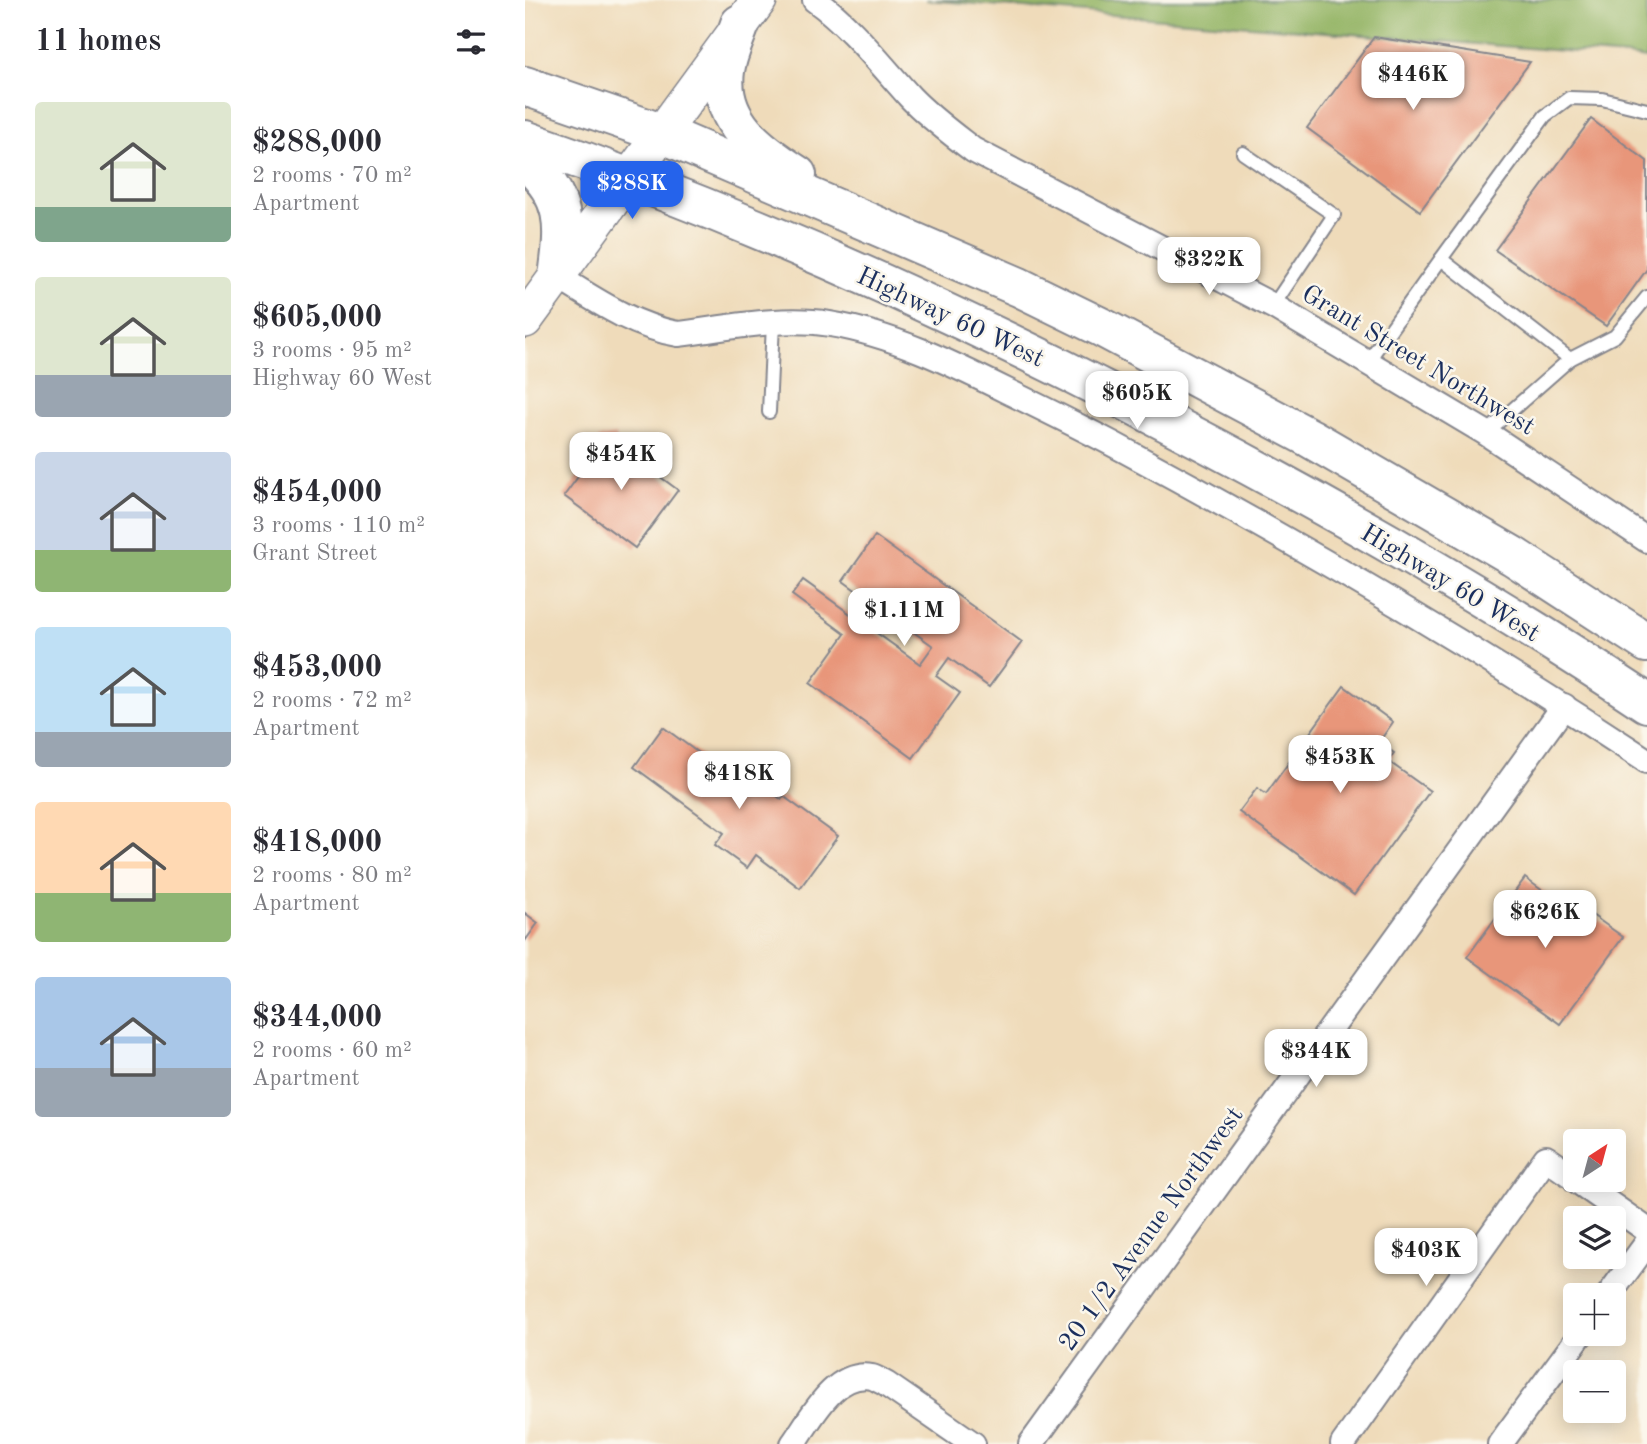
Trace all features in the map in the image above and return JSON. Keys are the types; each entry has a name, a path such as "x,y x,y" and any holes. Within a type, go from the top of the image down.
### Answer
{"main road":[{"path":"749,12 725,67 726,103 733,119 743,134 775,160 869,221"},
{"name":"Highway 60 West","path":"525,86 661,133 1031,293 1310,438 1513,556 1647,643"},
{"name":"Highway 60 West","path":"525,140 629,177 838,263 1032,353 1222,450 1410,555 1647,703"},
{"path":"525,160 549,184 556,198 563,237 558,277"}],"street":[{"name":"Grant Street Northwest","path":"815,0 849,30 930,116 972,150 1273,306 1486,433 1647,540"},
{"path":"525,320 749,12"},
{"path":"558,277 620,315 659,331 678,334 801,321 829,324 919,350 971,372 1084,428 1247,516 1408,609 1647,761"},
{"name":"20 1/2 Avenue Northwest","path":"1031,1444 1564,706"},
{"path":"1343,1444 1546,1158 1563,1170"},
{"path":"1594,1192 1647,1230"},
{"path":"1618,1283 1647,1243"},
{"path":"1500,1444 1572,1346"},
{"path":"793,1444 838,1385 854,1378 872,1377 887,1384 973,1444"}],"lane":[{"path":"1368,361 1545,116 1569,98 1602,99 1647,110"},
{"path":"1243,153 1334,215 1273,306"},
{"path":"1441,259 1570,359"},
{"path":"1486,433 1570,359 1615,336 1647,297"},
{"path":"769,412 773,323"}],"green space":[{"path":"926,0 1647,0 1647,59 1627,56"}],"building":[{"path":"1374,37 1530,62 1420,211 1307,128"},
{"path":"1591,119 1647,161 1647,269 1606,326 1495,250"},
{"path":"616,435 617,445 678,490 635,548 564,496 599,448 598,438"},
{"path":"875,536 1022,642 989,687 949,658 936,676 960,693 913,758 810,683 845,634 792,595 803,580 920,664 933,646 843,581"},
{"path":"1344,686 1393,722 1379,742 1394,753 1388,761 1430,791 1354,895 1239,812 1257,788 1266,794"},
{"path":"663,727 753,793 760,784 781,799 783,796 838,836 800,888 756,855 747,868 715,845 724,833 634,767"},
{"path":"1525,878 1572,912 1578,905 1623,937 1560,1024 1467,957"},
{"path":"525,913 538,923 525,941"}]}
